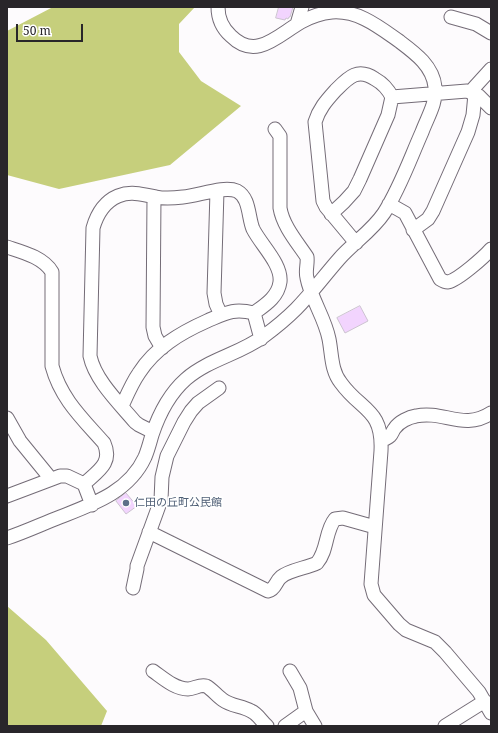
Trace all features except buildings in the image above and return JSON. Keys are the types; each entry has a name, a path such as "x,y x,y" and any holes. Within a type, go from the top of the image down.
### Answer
{"street":[{"path":"7,538 92,505 112,495 132,477 140,467 146,455 153,432 162,411 169,399 186,380 213,362 260,339 282,323 311,293 340,258 374,226 389,204 430,113 436,94 433,76 425,63 416,53 355,11 332,9 312,16 264,44 257,47 250,47 238,42 227,33 221,22 218,7"},
{"path":"297,24 302,7"},
{"path":"451,17 476,24 491,33"},
{"path":"413,230 428,219 433,211 468,132 473,114 473,93 491,69"},
{"path":"331,214 354,191 388,115 392,97 387,87 369,75 362,73 354,75 348,79 325,102 320,108 315,122 321,194 326,207 331,214 356,243"},
{"path":"392,97 463,91 473,93 491,108"},
{"path":"275,129 280,136 281,216 284,223 307,257 308,262 306,277 328,337 334,370 347,391 367,409 375,418 380,428 382,440 371,584 374,594 399,624 406,630 435,642 445,652 485,701 491,713"},
{"path":"153,432 139,425 122,406 99,378 93,367 90,356 93,228 101,209 110,200 116,197 134,193 154,197 182,198 230,189 240,193 244,198 254,230 279,271 280,283 275,296 254,314"},
{"path":"217,191 214,293 216,304 221,315"},
{"path":"154,197 153,327 155,336 162,348"},
{"path":"389,204 405,213 440,279 443,281 451,281 479,261 491,249"},
{"path":"7,247 43,261 52,272 52,366 56,380 70,404 104,443 107,450 107,456 102,467 84,484"},
{"path":"122,406 139,373 147,363 174,338 221,315 241,310 254,314"},
{"path":"254,314 260,339"},
{"path":"133,588 137,566 161,500 162,477 167,456 191,411 198,403 219,388"},
{"path":"382,440 390,435 396,426 416,416 427,415 463,421 474,421 491,414"},
{"path":"7,418 20,441 51,479"},
{"path":"7,496 60,476 67,476 84,484 92,505"},
{"path":"149,532 268,591 274,588 277,582 284,575 317,562 321,558 335,519 343,518 375,527"},
{"path":"153,671 173,685 186,690 202,686 208,687 223,700 232,705 250,710 257,714 267,726"},
{"path":"290,671 300,688 306,711 315,726"},
{"path":"445,726 485,701"},
{"path":"285,726 306,711"}],"green space":[{"path":"53,7 195,7 179,24 179,52 201,81 241,106 170,165 59,189 7,175 7,31"},
{"path":"7,606 46,640 107,711 101,726 7,726"}],"place":[{"name":"仁田の丘町公民館","path":"126,503"}]}
